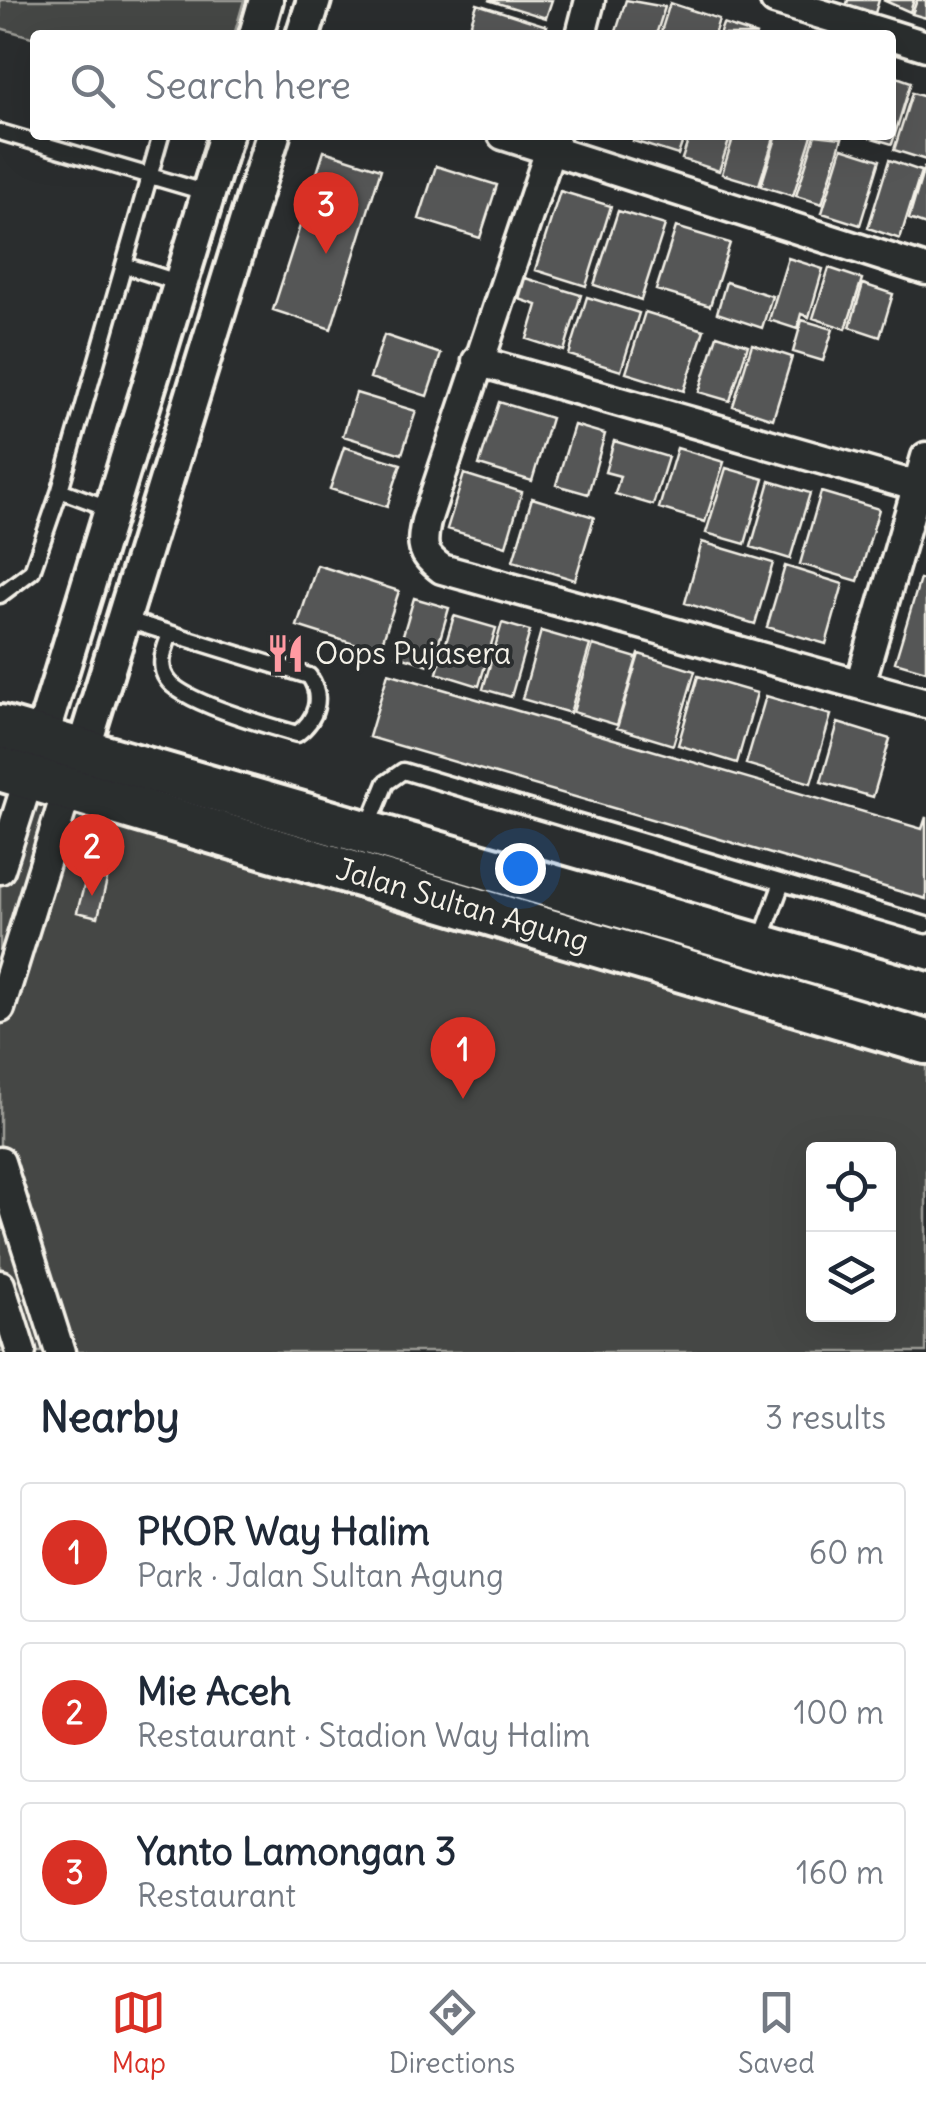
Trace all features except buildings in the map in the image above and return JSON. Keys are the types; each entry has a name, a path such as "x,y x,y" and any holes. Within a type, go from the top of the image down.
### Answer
{"main road":[{"name":"Jalan Sultan Agung","path":"0,727 34,769 926,1042"},
{"name":"Jalan Sultan Agung","path":"34,769 83,750 926,994"}],"street":[{"path":"257,30 266,0"},
{"path":"305,30 314,0"},
{"path":"582,30 590,0"},
{"path":"775,0 874,30"},
{"path":"896,37 926,46"},
{"path":"0,869 34,769 224,140"},
{"path":"83,750 271,140"},
{"path":"926,270 553,142 477,361 421,545 426,557 442,569 926,703"},
{"path":"477,361 920,488"},
{"path":"860,684 926,457"},
{"path":"0,1008 34,769"},
{"path":"0,1162 60,1352"},
{"path":"0,1284 21,1352"}],"lane":[{"path":"0,132 208,192"},
{"path":"0,595 32,571 60,490 159,140"},
{"path":"124,265 181,283"},
{"path":"60,490 112,509"},
{"path":"123,619 309,676 316,684 317,703 310,724 296,734 183,692 166,679 162,664 170,634"},
{"path":"366,832 386,783 403,771 926,925"},
{"path":"759,946 782,883"}],"shaded area":[{"path":"0,0 244,0 235,30 30,30 30,37 0,28"},
{"path":"31,783 926,1048 926,1352 0,1352 0,822 18,834"}],"place":[{"name":"Yanto Lamongan 3","path":"326,254"},
{"name":"Oops Pujasera","path":"285,654"},
{"name":"Mie Aceh","path":"92,896"},
{"name":"PKOR Way Halim","path":"463,1099"}]}
